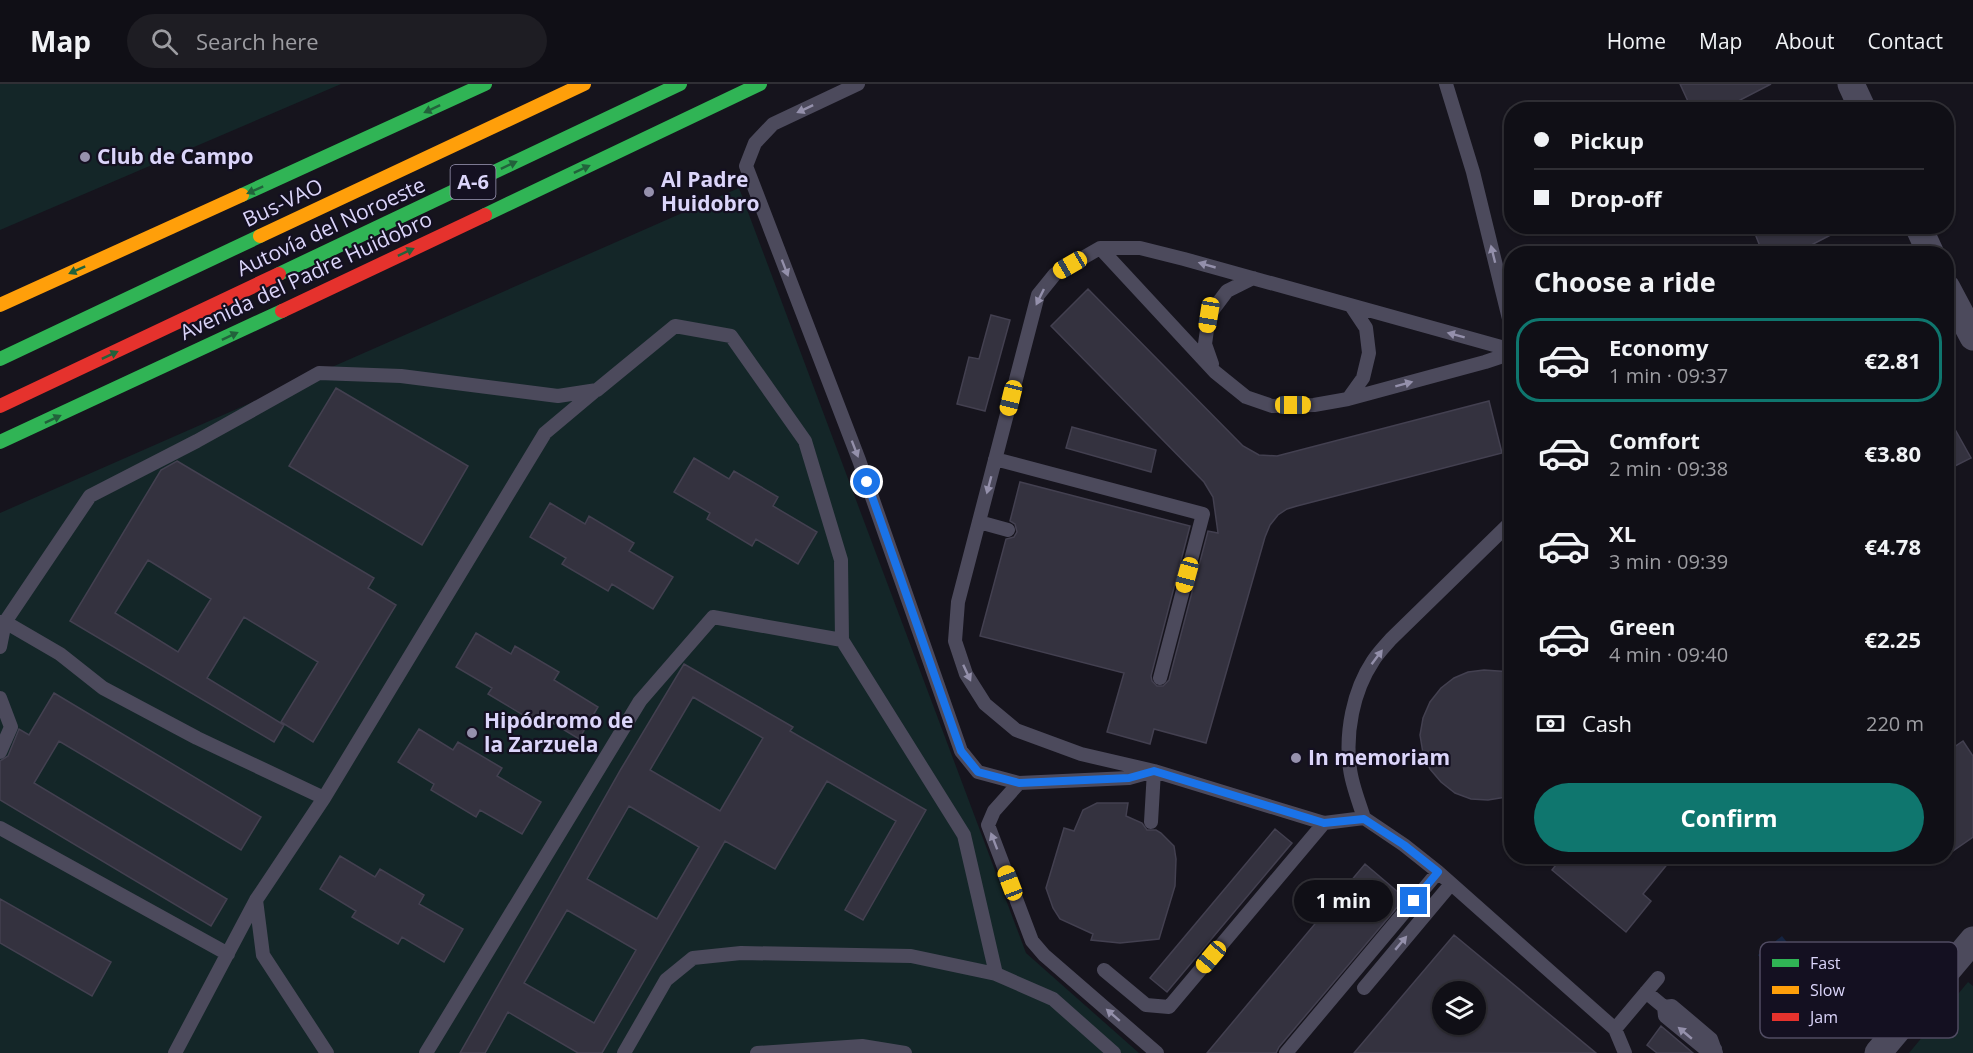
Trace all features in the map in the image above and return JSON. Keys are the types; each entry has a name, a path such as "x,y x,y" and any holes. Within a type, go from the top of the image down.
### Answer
{"main road":[{"path":"0,305 485,84"},
{"name":"Bus-VAO","path":"0,359 584,84"},
{"name":"Autovía del Noroeste","path":"0,406 680,84"},
{"name":"Avenida del Padre Huidobro","path":"0,442 287,309 760,84"}],"street":[{"path":"1851,84 1859,102"},
{"path":"1954,301 1973,337"},
{"path":"1958,958 1973,940"},
{"path":"1878,1053 1891,1038"}],"lane":[{"path":"858,84 773,124 755,143 746,166 859,459 961,751 978,772 1019,783 1129,778 1154,771"},
{"path":"1446,84 1473,172 1504,298"},
{"path":"1100,248 1215,372 1246,397 1272,405 1314,405 1348,399 1504,355"},
{"path":"1504,350 1140,248 1100,248 1055,274 1038,295 958,602 955,640 966,674 985,705 1016,730 1081,754 1154,771 1324,823 1364,819 1404,845 1438,872 1615,1029 1628,1053"},
{"path":"1215,372 1205,344 1209,315 1227,291 1253,278"},
{"path":"1348,399 1363,378 1370,353 1366,328 1352,307"},
{"path":"175,1053 256,900 324,798 545,433 675,326 731,336 805,441 841,560 842,640 964,835 996,974"},
{"path":"0,647 3,622 90,496 197,441 319,373 401,376 558,396 597,390"},
{"path":"995,459 1203,514 1160,678"},
{"path":"979,522 1008,530"},
{"path":"1364,819 1350,770 1348,740 1353,710 1361,684 1373,660 1391,639 1504,529"},
{"path":"426,1053 640,701 713,617 842,640"},
{"path":"3,622 60,654 103,688 197,738 324,798"},
{"path":"0,698 11,728 0,752"},
{"path":"1151,822 1154,771"},
{"path":"1019,783 994,811 988,825 1032,941 1044,955 1157,1053"},
{"path":"1104,970 1146,1005 1169,1007 1324,823"},
{"path":"0,828 228,954"},
{"path":"1286,1053 1438,872"},
{"path":"1364,988 1451,884"},
{"path":"256,900 264,955 327,1053"},
{"path":"624,1053 666,980 693,957 741,954 911,956 996,974 1053,999 1114,1053"},
{"path":"1615,1029 1658,978"},
{"path":"1646,992 1664,1007 1665,1016 1704,1048 1715,1051"},
{"path":"757,1053 834,1050 862,1046 905,1053"}],"shaded area":[{"name":"Club de Campo","path":"0,84 341,84 0,230"},
{"name":"Hipódromo de la Zarzuela","path":"739,188 1026,953 1139,1053 0,1053 0,513"},
{"path":"1968,982 1973,986 1973,1053 1909,1053 1921,1038 1958,1038 1958,994"}],"water":[{"path":"1782,936 1787,942 1774,942"}],"building":[{"path":"1680,84 1771,84 1736,102 1688,102"},
{"path":"1755,234 1833,234 1809,246 1760,246"},
{"path":"1088,289 1243,446 1259,455 1277,456 1489,401 1502,453 1297,506 1278,515 1270,525 1265,537 1206,743 1154,729 1150,744 1107,732 1124,673 980,636 1006,539 1014,537 1017,532 1015,524 1010,521 1020,482 1190,526 1151,676 1157,686 1163,686 1169,680 1208,531 1218,533 1213,497 1204,482 1051,326"},
{"path":"991,315 1010,320 985,411 957,404 969,357 979,359"},
{"path":"336,388 468,466 422,545 289,466"},
{"path":"1072,427 1156,450 1151,472 1066,448"},
{"path":"1954,428 1971,458 1954,466"},
{"path":"694,458 729,479 734,471 778,497 773,506 817,532 798,564 756,539 752,546 707,519 710,513 674,492"},
{"path":"177,461 374,578 368,588 396,605 313,742 281,722 318,662 244,617 207,678 284,725 274,742 70,621 161,470","holes":["148,560 211,599 178,652 115,613"]},
{"path":"550,503 585,524 589,516 634,543 629,551 673,577 653,609 612,584 608,591 562,564 566,558 530,537"},
{"path":"476,633 511,654 515,646 559,672 554,680 598,707 579,739 538,714 533,721 488,694 492,688 456,667"},
{"path":"684,664 793,727 790,731 926,810 863,920 845,910 896,821 827,781 775,869 725,841 602,1053 578,1053 508,1012 485,1053 460,1053 621,769","holes":["693,697 763,738 720,811 650,770","629,806 699,847 657,919 587,879","567,910 636,950 594,1023 524,983"]},
{"path":"1504,671 1504,797 1488,800 1471,799 1455,793 1430,769 1423,753 1420,735 1423,718 1430,702 1441,688 1454,678 1468,672"},
{"path":"54,693 261,817 241,850 59,741 34,783 227,899 211,926 0,800 0,761 8,756 19,729 29,735"},
{"path":"419,729 453,750 458,742 502,768 497,776 541,802 522,834 480,810 476,817 431,790 434,784 398,762"},
{"path":"1963,741 1973,756 1973,837 1954,850 1954,747"},
{"path":"1097,803 1128,803 1126,816 1142,823 1147,830 1156,830 1161,833 1174,846 1175,886 1159,939 1120,943 1091,940 1093,934 1060,919 1053,908 1046,888 1064,828 1074,831 1083,810"},
{"path":"1275,829 1292,843 1167,992 1150,978"},
{"path":"340,856 375,877 380,869 424,895 419,904 463,929 444,962 402,937 398,944 352,917 356,911 320,889"},
{"path":"1365,864 1405,898 1276,1053 1207,1053"},
{"path":"1557,864 1667,864 1643,894 1651,901 1626,932 1552,870"},
{"path":"0,899 111,962 92,996 0,943"},
{"path":"1454,935 1596,1053 1354,1053"},
{"path":"1661,1026 1693,1053 1657,1053 1647,1045"}],"traffic: fast":[{"path":"242,195 485,84"},
{"path":"279,274 680,84"},
{"path":"485,215 760,84"},
{"path":"0,359 260,236"},
{"path":"0,442 282,311"}],"traffic: slow":[{"path":"260,236 584,84"},
{"path":"0,305 242,195"}],"traffic: jam":[{"path":"282,311 485,215"},
{"path":"0,406 279,274"}],"place":[{"name":"Club de Campo","path":"85,157"},
{"name":"Al Padre Huidobro","path":"649,192"},
{"name":"Hipódromo de la Zarzuela","path":"472,733"},
{"name":"In memoriam","path":"1296,758"}],"route":[{"path":"867,482 961,751 978,772 1019,783 1129,778 1154,771 1324,823 1364,819 1404,845 1438,872 1414,901"}]}
